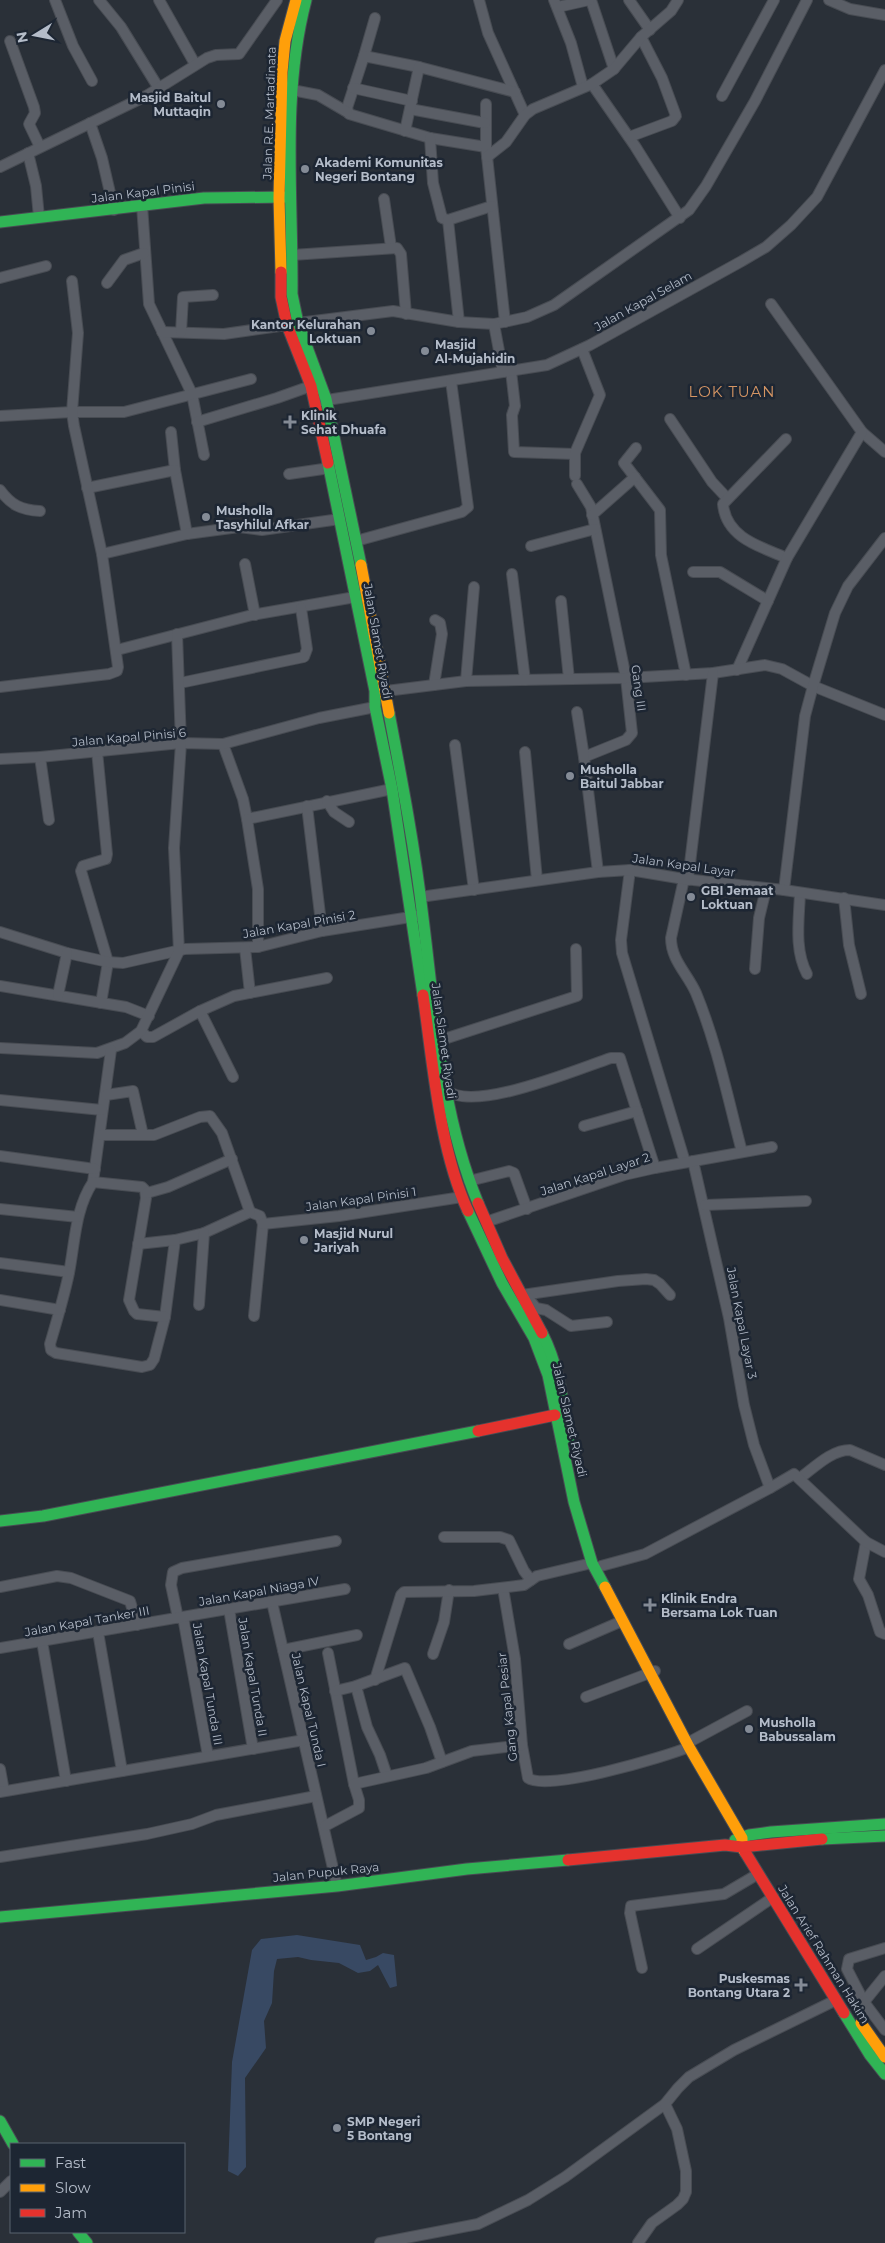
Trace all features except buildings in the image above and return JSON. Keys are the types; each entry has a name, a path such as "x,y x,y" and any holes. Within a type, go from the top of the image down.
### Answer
{"street":[{"path":"55,0 72,46 92,81"},
{"path":"99,0 121,28 158,87"},
{"path":"159,0 195,64"},
{"path":"0,167 150,94 195,64 216,54 239,54 277,0"},
{"name":"Jalan R.E. Martadinata","path":"285,197 284,57 285,41 296,0"},
{"name":"Jalan R.E. Martadinata","path":"285,197 296,44 306,0"},
{"path":"479,0 488,33 525,115"},
{"path":"614,69 590,0 556,4 587,86 629,137 680,218"},
{"path":"630,0 650,30"},
{"path":"292,90 318,95 352,117 486,152 506,142 525,115 544,103 587,86 614,69 641,37 671,11 678,0"},
{"path":"722,96 774,0"},
{"path":"829,0 850,9 885,15"},
{"path":"162,332 224,334 393,311 459,322 494,324 526,317 554,306 689,210 706,186 755,102 807,1"},
{"path":"347,112 375,18"},
{"path":"629,137 672,121 676,116 662,78 641,37"},
{"path":"10,41 34,107 35,113 29,124 40,147"},
{"path":"364,56 420,66 515,92"},
{"path":"405,131 420,66"},
{"name":"Jalan Kapal Selam","path":"320,401 547,365 582,349 758,252 791,225 817,197 885,70"},
{"path":"353,88 411,105 485,123"},
{"path":"486,104 486,152 505,322"},
{"path":"90,123 102,158 114,210"},
{"path":"430,138 433,184 442,218 448,220 492,206"},
{"path":"28,153 36,186 39,217"},
{"name":"Jalan Kapal Pinisi","path":"0,222 204,198 285,197"},
{"name":"Jalan Slamet Riyadi","path":"285,197 292,255 293,324 311,386 320,401 340,519 386,691 420,897 418,916 431,1059 454,1150 486,1222 551,1350 558,1372 580,1499 597,1564 691,1744 746,1842"},
{"name":"Jalan Slamet Riyadi","path":"285,197 281,297 293,324 320,401 356,541 375,691 375,707 418,916 462,1197 502,1283 534,1338 548,1376 577,1511 597,1564 622,1621 653,1672"},
{"path":"384,199 391,247"},
{"path":"142,205 149,304 192,394 204,455"},
{"path":"448,220 459,322"},
{"path":"292,255 397,248 401,254 406,314"},
{"path":"107,283 124,260 144,253"},
{"path":"0,278 46,266"},
{"path":"0,687 31,685 114,673 118,667 102,554 76,440 72,412 78,333 72,281"},
{"path":"181,332 183,296 213,296"},
{"path":"770,304 862,432 885,452"},
{"path":"494,324 515,406 512,415 514,452 575,454 583,431 600,398 582,349"},
{"path":"0,416 72,412 124,412 251,379"},
{"path":"356,541 462,512 468,506 451,381"},
{"path":"197,422 311,386"},
{"path":"670,419 712,482 727,498"},
{"path":"171,432 175,470 187,534"},
{"path":"737,670 787,558 862,432"},
{"path":"786,439 727,498 723,507 740,537 787,558"},
{"path":"636,448 624,463 660,510 661,555 686,675"},
{"name":"Gang III","path":"575,454 576,480 586,496 592,515 626,678 632,733 631,737 584,757"},
{"path":"289,474 330,468"},
{"path":"87,488 175,470"},
{"path":"592,515 635,477"},
{"path":"0,490 20,509 40,512"},
{"path":"102,554 187,534 239,527 262,530 340,519"},
{"path":"531,546 595,529"},
{"path":"784,890 805,716 813,686 839,604 848,586 885,538"},
{"path":"245,564 255,615"},
{"path":"693,572 720,572 768,601"},
{"path":"512,574 525,680"},
{"path":"466,681 474,587"},
{"path":"117,650 255,615 362,596"},
{"path":"561,601 569,679"},
{"path":"180,683 304,657 307,649 301,608"},
{"path":"434,685 442,634 440,623 436,620"},
{"path":"0,1048 82,1053 111,1050 125,1043 141,1030 178,951 174,848 181,743 177,634"},
{"path":"386,691 466,681 626,678 713,673 756,666 773,666 813,686 884,712"},
{"path":"713,673 686,879 671,938 671,947 673,956 695,992 720,1069 742,1152"},
{"name":"Jalan Kapal Pinisi 6","path":"0,759 40,757 181,743 223,744 319,718 375,707"},
{"path":"577,712 598,872"},
{"path":"223,744 244,799 258,889 258,946"},
{"path":"455,745 474,890"},
{"path":"97,751 107,854 106,859 83,866 81,871 108,962 101,1003"},
{"path":"525,752 537,880"},
{"path":"40,757 49,820"},
{"path":"247,819 392,789"},
{"path":"327,801 334,812 349,822"},
{"path":"307,806 322,931"},
{"name":"Jalan Kapal Layar","path":"420,897 598,872 630,870 885,905"},
{"name":"Jalan Kapal Layar 3","path":"630,870 621,940 622,953 705,1205 729,1318 744,1405 754,1445 770,1488"},
{"path":"755,969 759,918 766,889"},
{"path":"800,893 799,949 807,974"},
{"path":"844,898 850,945 862,994"},
{"name":"Jalan Kapal Pinisi 2","path":"0,932 66,953 108,962 123,963 196,948 246,948 322,931 418,916"},
{"path":"246,948 250,993"},
{"path":"438,1041 577,996 576,949"},
{"path":"58,995 66,953"},
{"path":"141,1030 148,1037 153,1037 200,1011 227,999 327,978"},
{"path":"0,986 126,1007 149,1016"},
{"path":"200,1011 233,1077"},
{"path":"111,1050 106,1095 102,1110 101,1135 93,1182 85,1194 78,1217 69,1272 50,1344 51,1350 56,1353 142,1367 152,1362 165,1317 175,1240"},
{"path":"446,1089 453,1094 474,1098 521,1089 616,1057 620,1058 655,1168"},
{"path":"106,1095 133,1091 143,1135"},
{"path":"0,1100 102,1110"},
{"path":"584,1126 637,1111"},
{"path":"101,1135 162,1133 200,1117 210,1116 222,1133 250,1212"},
{"name":"Jalan Kapal Layar 2","path":"486,1222 624,1175 689,1161 772,1147"},
{"path":"0,1156 95,1169"},
{"path":"146,1193 168,1187 232,1159"},
{"path":"468,1181 509,1172 514,1173 527,1209"},
{"path":"93,1182 142,1187 146,1193 129,1295 132,1307 137,1314 165,1317"},
{"name":"Jalan Kapal Pinisi 1","path":"263,1224 339,1216 462,1197"},
{"path":"705,1205 806,1201"},
{"path":"0,1209 78,1217"},
{"path":"138,1244 175,1240 204,1233 250,1212 260,1216 263,1224 254,1316"},
{"path":"199,1305 204,1233"},
{"path":"0,1263 69,1272"},
{"path":"524,1296 618,1281 646,1279 654,1280 670,1295"},
{"path":"524,1296 536,1308 546,1310 571,1326 607,1322"},
{"path":"0,1300 60,1310"},
{"path":"0,1521 53,1514 333,1461 555,1415"},
{"path":"800,1478 831,1456 844,1450 850,1450 885,1465"},
{"path":"376,1680 401,1595 407,1592 503,1588 524,1585 537,1576 645,1554 770,1488 790,1475 794,1474 800,1478 866,1542 885,1552"},
{"path":"444,1537 500,1537 509,1540 524,1571 531,1580"},
{"name":"Jalan Kapal Tunda III","path":"208,1756 181,1617 172,1585 173,1572 182,1568 336,1541"},
{"path":"866,1542 859,1580 868,1595 880,1632 885,1634"},
{"path":"0,1587 57,1576 72,1578 130,1601 137,1625"},
{"name":"Gang Kapal Pesiar","path":"503,1588 515,1658 522,1745 527,1775 532,1781 561,1780 613,1770 668,1756 691,1744"},
{"name":"Jalan Kapal Niaga IV","path":"181,1617 345,1589"},
{"path":"433,1654 444,1622 449,1590"},
{"name":"Jalan Kapal Tunda I","path":"272,1602 337,1886"},
{"name":"Jalan Kapal Tunda II","path":"229,1609 253,1748"},
{"name":"Jalan Kapal Tanker III","path":"0,1648 181,1617"},
{"path":"569,1644 622,1621"},
{"path":"98,1632 122,1771"},
{"path":"283,1650 358,1635"},
{"path":"42,1641 66,1781"},
{"path":"324,1824 359,1808 359,1800 354,1784 328,1653"},
{"path":"335,1691 376,1680 402,1668 406,1669 442,1762"},
{"path":"586,1697 653,1672"},
{"path":"356,1686 367,1727 387,1776"},
{"path":"691,1744 747,1711"},
{"path":"0,1769 2,1792 304,1740"},
{"path":"354,1784 442,1762 472,1751 522,1745"},
{"path":"0,1858 147,1834 192,1824 216,1815 316,1796"},
{"path":"746,1842 821,1827 885,1824"},
{"path":"746,1842 885,1836"},
{"name":"Jalan Pupuk Raya","path":"0,1917 337,1886 467,1870 746,1842"},
{"name":"Jalan Arief Rahman Hakim","path":"746,1842 758,1874 772,1898 870,2055 885,2074"},
{"name":"Jalan Arief Rahman Hakim","path":"746,1842 885,2057"},
{"path":"642,1968 630,1913 631,1906 724,1894 758,1874"},
{"path":"697,1949 772,1898"},
{"path":"885,1948 849,1959 846,1964 849,1975 864,2002 885,2030"},
{"path":"864,2002 885,1976"},
{"path":"380,2243 478,2224 493,2219 565,2177 665,2104 689,2077 738,2048 836,2000"},
{"path":"638,2243 652,2223 683,2199 686,2192 686,2171 677,2129 665,2104"},
{"path":"0,2121 12,2143"},
{"path":"0,2192 10,2182"},
{"path":"79,2233 87,2243"}],"water":[{"path":"297,1935 360,1945 366,1960 383,1953 394,1955 397,1986 390,1988 378,1965 370,1971 358,1973 339,1963 298,1957 277,1959 274,1971 272,2003 264,2021 266,2048 245,2078 246,2167 238,2176 228,2171 232,2062 252,1950 261,1939"}],"traffic: fast":[{"path":"306,0 293,72 291,109 292,294 298,323 326,399 361,565"},
{"path":"0,222 204,198 287,197"},
{"path":"328,463 375,691 375,707 392,789 423,995"},
{"path":"389,713 416,866 441,1062 455,1134 478,1203"},
{"path":"468,1211 502,1283 534,1338 548,1375 574,1502 592,1563 605,1587"},
{"path":"542,1333 553,1358 569,1438"},
{"path":"0,1521 43,1516 478,1431"},
{"path":"735,1840 749,1835 771,1832 885,1824"},
{"path":"822,1839 885,1836"},
{"path":"0,1917 337,1886 467,1869 568,1860"},
{"path":"844,2013 870,2055 885,2074"},
{"path":"0,2121 12,2143"},
{"path":"79,2233 87,2243"}],"traffic: slow":[{"path":"281,272 279,198 282,72 285,41 296,0"},
{"path":"361,565 389,713"},
{"path":"605,1587 689,1747 742,1838 742,1847 745,1852"},
{"path":"861,2023 885,2057"}],"traffic: jam":[{"path":"281,272 281,297 287,325 311,386 328,463"},
{"path":"423,995 438,1105 450,1160 468,1211"},
{"path":"478,1203 502,1258 542,1333"},
{"path":"478,1431 555,1415"},
{"path":"568,1860 725,1845 742,1847 822,1839"},
{"path":"745,1852 844,2013"}],"place":[{"name":"Masjid Baitul Muttaqin","path":"221,104"},
{"name":"Akademi Komunitas Negeri Bontang","path":"305,169"},
{"name":"Kantor Kelurahan Loktuan","path":"371,331"},
{"name":"Masjid Al-Mujahidin","path":"425,351"},
{"name":"Klinik Sehat Dhuafa","path":"290,422"},
{"name":"Musholla Tasyhilul Afkar","path":"206,517"},
{"name":"Musholla Baitul Jabbar","path":"570,776"},
{"name":"GBI Jemaat Loktuan","path":"691,897"},
{"name":"Masjid Nurul Jariyah","path":"304,1240"},
{"name":"Klinik Endra Bersama Lok Tuan","path":"650,1605"},
{"name":"Musholla Babussalam","path":"749,1729"},
{"name":"Puskesmas Bontang Utara 2","path":"801,1985"},
{"name":"SMP Negeri 5 Bontang","path":"337,2128"}],"district":[{"name":"LOK TUAN","path":"732,391"}]}
